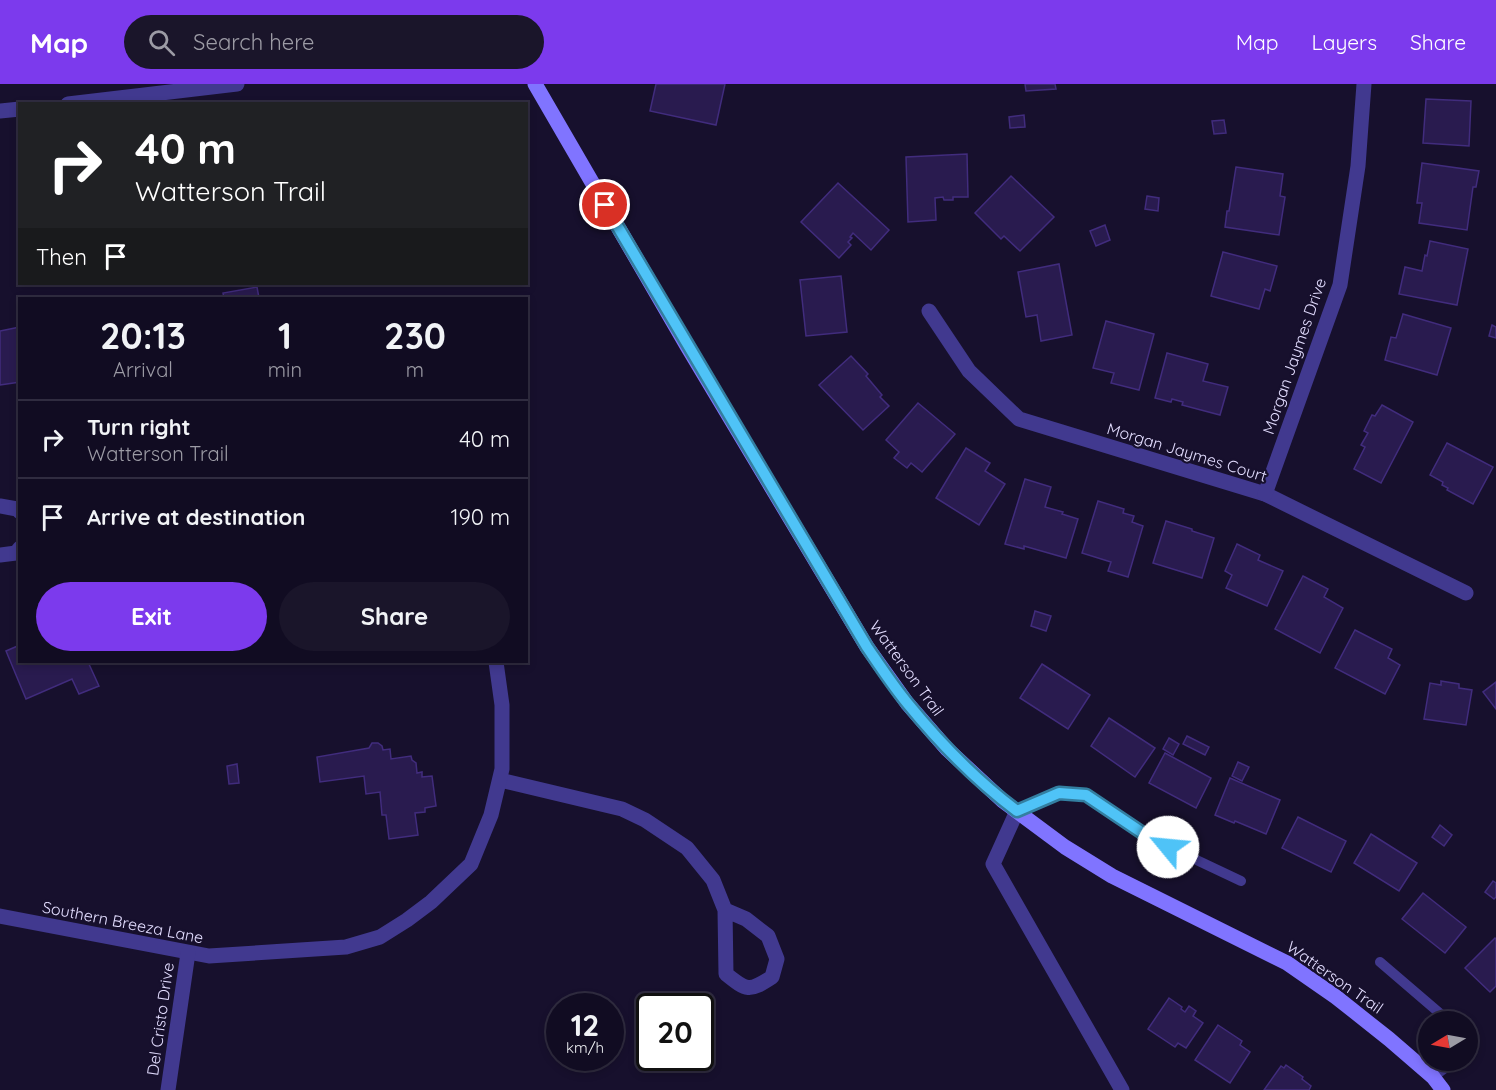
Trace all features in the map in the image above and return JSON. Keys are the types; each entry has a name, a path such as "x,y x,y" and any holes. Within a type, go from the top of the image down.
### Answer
{"main road":[{"name":"Watterson Trail","path":"535,84 687,346 867,647 907,703 947,749 1003,801 1065,848 1112,876 1287,963 1336,997 1389,1039 1433,1077 1443,1090"}],"street":[{"path":"85,102 237,84"},
{"name":"Morgan Jaymes Drive","path":"1265,494 1340,285 1358,166 1364,84"},
{"path":"0,111 18,109"},
{"name":"Morgan Jaymes Court","path":"929,311 969,371 1019,419 1265,494 1466,593"},
{"path":"0,506 18,509"},
{"path":"0,555 18,551"},
{"name":"Southern Breeza Lane","path":"0,916 209,956 346,947 380,937 407,921 431,902 471,864 491,815 502,769 502,705 496,663"},
{"path":"500,780 622,809 645,820 687,848 713,880 725,910 726,974 742,987 756,988 772,977 777,959 768,936 746,919 725,910"},
{"path":"1017,811 993,864 1122,1090"},
{"name":"Del Cristo Drive","path":"168,1090 188,953"}],"lane":[{"path":"1017,811 1059,793 1086,795 1150,838 1241,881"},
{"path":"1380,962 1437,1011"},
{"path":"1433,1077 1441,1071"}],"building":[{"path":"656,84 725,84 716,125 650,111"},
{"path":"1025,84 1055,84 1056,89 1026,91"},
{"path":"1426,99 1471,101 1469,146 1423,143"},
{"path":"1024,115 1025,127 1010,128 1009,117"},
{"path":"1224,120 1226,133 1214,134 1212,121"},
{"path":"967,154 968,197 953,197 953,200 944,200 943,197 935,198 936,220 908,222 906,157"},
{"path":"1422,163 1479,171 1476,187 1473,187 1467,230 1419,223 1422,203 1417,203"},
{"path":"1236,167 1283,174 1280,196 1285,197 1279,235 1225,227"},
{"path":"1011,176 1054,217 1020,251 1004,236 1001,239 975,213"},
{"path":"838,183 889,230 871,250 853,233 848,242 851,245 839,258 801,222"},
{"path":"1147,196 1159,198 1158,211 1145,209"},
{"path":"1105,225 1110,240 1096,246 1090,231"},
{"path":"1430,241 1468,249 1457,305 1399,294 1405,267 1422,271"},
{"path":"1223,252 1277,266 1270,291 1265,289 1259,309 1211,296"},
{"path":"1059,264 1072,335 1041,341 1037,315 1026,317 1018,272"},
{"path":"841,276 847,332 806,336 800,280"},
{"path":"257,287 259,297 224,297 223,293"},
{"path":"1403,314 1451,328 1437,375 1385,360 1391,337 1396,338"},
{"path":"1106,321 1154,334 1139,390 1111,383 1114,373 1093,368"},
{"path":"1492,325 1496,327 1496,338 1489,336"},
{"path":"18,327 18,382 0,385 0,331"},
{"path":"1167,353 1208,364 1203,381 1228,387 1220,415 1182,405 1183,402 1172,399 1171,402 1155,398"},
{"path":"851,356 868,374 866,376 889,406 863,430 819,385"},
{"path":"918,403 955,434 922,472 911,463 907,468 894,458 899,452 886,440"},
{"path":"1382,405 1413,422 1381,483 1354,469 1365,447 1361,445 1368,433 1364,431 1372,415 1375,416"},
{"path":"1447,443 1493,467 1473,504 1447,490 1448,488 1442,485 1443,482 1430,475"},
{"path":"966,448 990,463 985,471 1005,484 979,525 936,498"},
{"path":"1025,479 1051,487 1045,507 1078,519 1066,558 1024,546 1024,549 1005,544"},
{"path":"1098,501 1124,509 1123,513 1134,516 1132,522 1143,526 1128,577 1108,571 1111,562 1082,553"},
{"path":"1166,521 1214,538 1202,578 1153,563"},
{"path":"1237,544 1260,555 1258,560 1283,571 1267,606 1226,588 1232,575 1225,571"},
{"path":"1303,576 1328,589 1324,597 1343,608 1320,653 1275,629"},
{"path":"1035,611 1051,616 1046,631 1031,626"},
{"path":"1355,630 1392,649 1388,658 1400,665 1385,694 1335,668"},
{"path":"18,646 18,663 88,663 99,686 79,694 72,679 26,699 6,651"},
{"path":"1042,664 1090,695 1068,729 1020,698"},
{"path":"1441,681 1459,684 1459,688 1472,690 1466,725 1424,719 1430,683 1441,685"},
{"path":"1496,682 1496,709 1483,692"},
{"path":"1109,718 1155,748 1135,777 1091,746"},
{"path":"1187,736 1209,747 1205,755 1183,744"},
{"path":"1169,738 1179,744 1173,755 1163,749"},
{"path":"372,743 378,743 383,750 390,749 391,759 411,756 416,763 417,773 422,772 422,777 432,776 436,806 425,808 425,812 415,813 418,835 389,839 386,815 382,815 380,792 366,794 364,776 320,782 317,757 369,748"},
{"path":"1165,753 1211,778 1196,808 1149,783"},
{"path":"1238,762 1249,767 1242,781 1232,776"},
{"path":"237,764 239,783 229,784 227,766"},
{"path":"1230,778 1280,800 1266,834 1215,815"},
{"path":"1298,817 1346,841 1331,872 1282,848"},
{"path":"1440,825 1452,835 1444,846 1432,837"},
{"path":"1371,834 1417,863 1399,891 1354,863"},
{"path":"1493,881 1496,883 1494,899 1485,892"},
{"path":"1423,893 1466,927 1445,953 1402,919"},
{"path":"1495,938 1496,986 1490,992 1465,968"},
{"path":"1169,998 1185,1012 1189,1006 1196,1011 1193,1016 1203,1023 1186,1048 1178,1043 1175,1047 1148,1029"},
{"path":"1218,1025 1242,1041 1240,1045 1250,1052 1230,1083 1195,1060"},
{"path":"1286,1065 1303,1077 1302,1079 1311,1086 1309,1090 1264,1090 1281,1066 1284,1068"}],"route":[{"path":"605,205 867,647 907,703 947,749 1017,811 1059,793 1086,795 1150,838 1168,847"}]}
